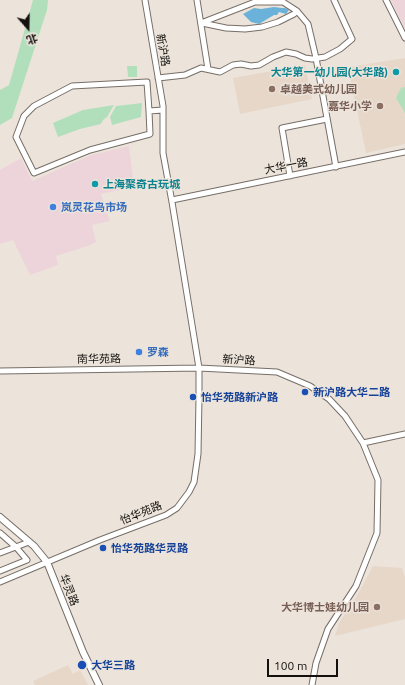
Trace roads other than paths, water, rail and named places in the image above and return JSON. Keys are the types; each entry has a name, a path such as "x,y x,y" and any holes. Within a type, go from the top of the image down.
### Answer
{"main road":[{"name":"华灵路","path":"0,517 29,542 47,562 83,652 99,685"}],"street":[{"name":"新沪路","path":"144,0 163,110 163,153 199,368 277,372 310,386 328,399 345,416 363,443 378,480 377,533 356,586 328,629 316,663 312,685"},
{"path":"197,0 208,69"},
{"path":"158,78 185,75 201,68 220,72 237,65 259,65 286,52 296,54 304,58 325,57 340,49 352,39 334,0"},
{"path":"386,0 405,38"},
{"path":"201,23 255,1 283,2 297,11 308,24 316,58 336,167"},
{"path":"201,23 226,28 245,29 262,27 278,22 297,11"},
{"path":"147,82 149,111 150,134 90,150 34,173 16,137 24,116 34,106 72,86 147,82"},
{"path":"149,111 163,110"},
{"path":"290,176 282,128 327,119"},
{"name":"大华一路","path":"172,200 405,152"},
{"name":"南华苑路","path":"0,371 199,368"},
{"name":"怡华苑路","path":"0,582 100,540 166,515 177,508 189,492 194,482 198,454 200,397 199,368"},
{"path":"363,443 405,434"},
{"path":"0,533 16,547 27,560 0,571"},
{"path":"0,553 29,542"}],"water":[{"path":"274,7 289,10 286,14 279,12 277,15 274,15 259,24 251,22 243,14 254,8 261,9"}],"place":[{"name":"大华第一幼儿园(大华路)","path":"396,72"},
{"name":"卓越美式幼儿园","path":"272,89"},
{"name":"嘉华小学","path":"380,106"},
{"name":"上海聚奇古玩城","path":"95,184"},
{"name":"岚灵花鸟市场","path":"53,207"},
{"name":"罗森","path":"139,352"},
{"name":"新沪路大华二路","path":"305,392"},
{"name":"怡华苑路新沪路","path":"193,397"},
{"name":"怡华苑路华灵路","path":"103,548"},
{"name":"大华博士娃幼儿园","path":"377,607"},
{"name":"大华三路","path":"82,665"}]}
